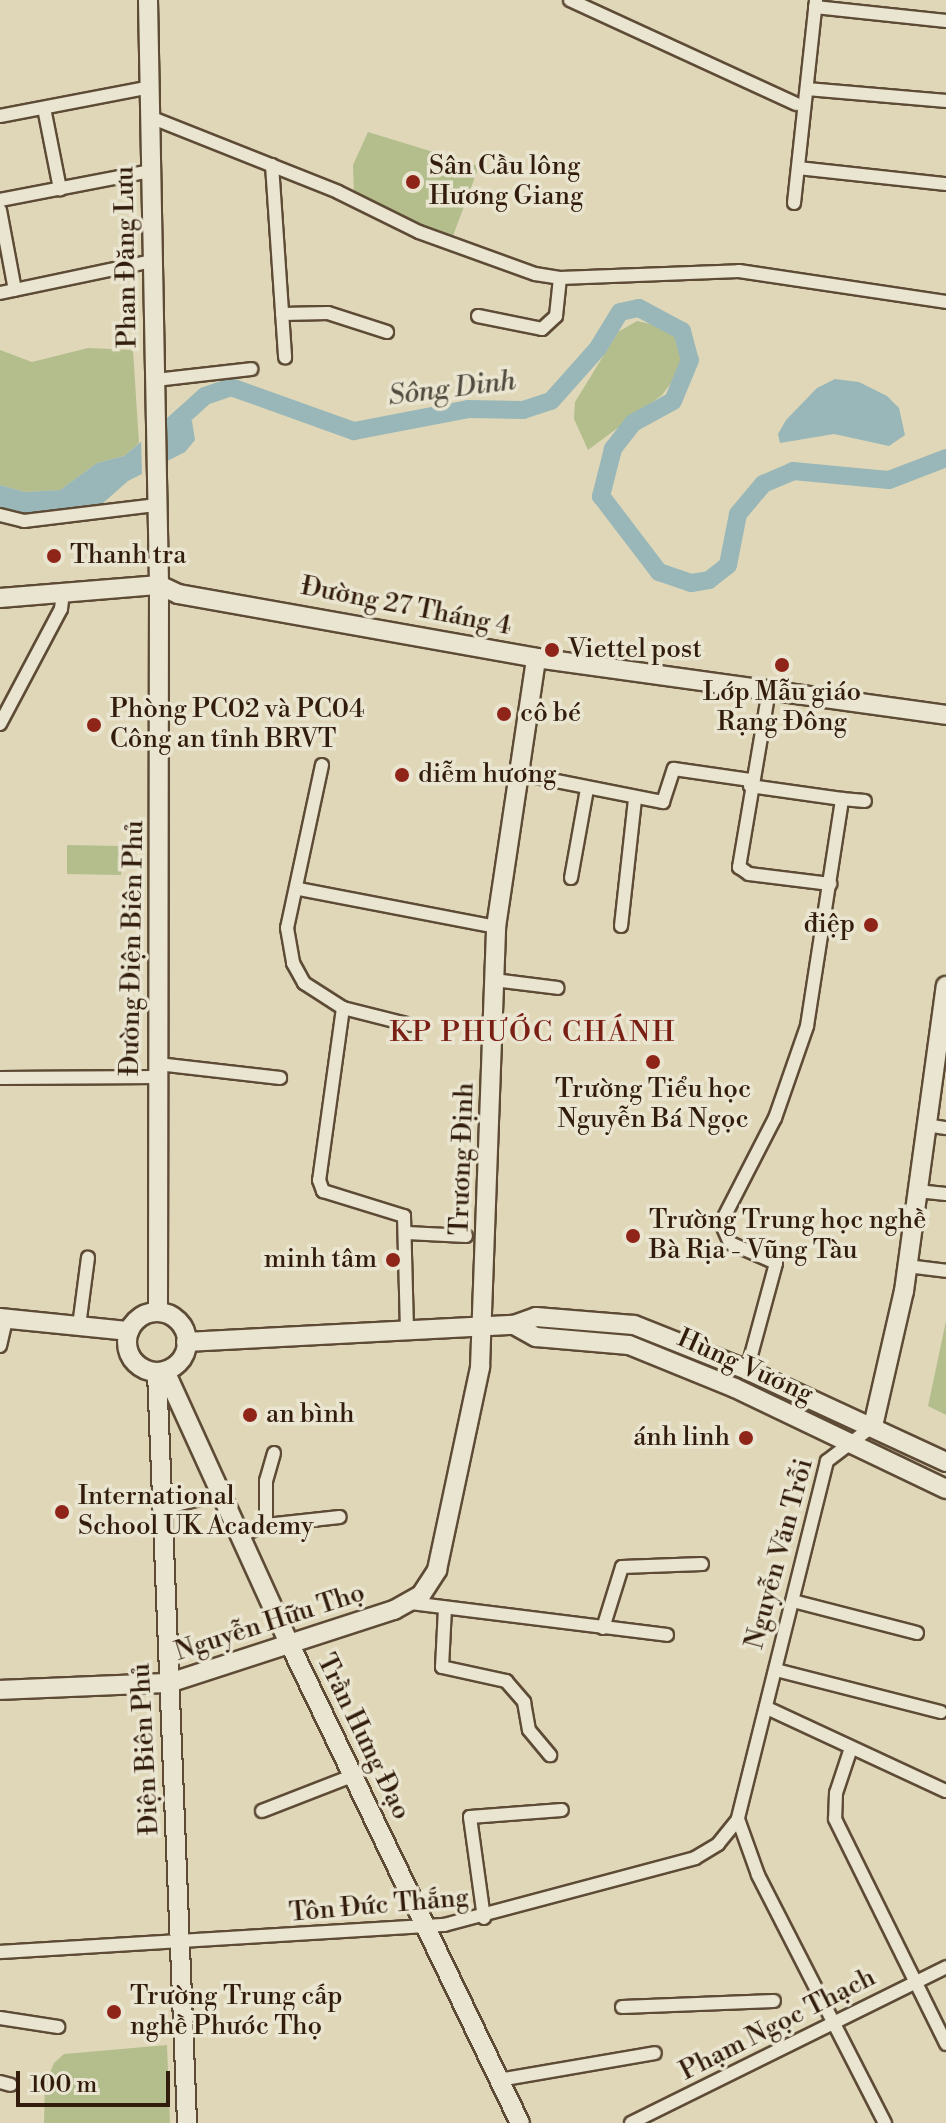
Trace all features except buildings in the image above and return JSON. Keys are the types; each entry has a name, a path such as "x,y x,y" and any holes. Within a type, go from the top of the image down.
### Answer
{"street":[{"name":"Phan Đăng Lưu","path":"148,0 159,585"},
{"path":"570,0 796,104"},
{"path":"794,203 815,4 946,21"},
{"path":"0,116 150,87"},
{"path":"807,89 946,101"},
{"path":"44,108 60,189"},
{"path":"150,117 272,165 419,232 560,278 739,271 946,302"},
{"path":"272,165 285,358"},
{"path":"798,168 946,184"},
{"path":"0,200 151,171"},
{"path":"0,210 15,290"},
{"path":"0,293 152,261"},
{"path":"478,316 542,329 556,316 560,278"},
{"path":"282,314 328,313 387,332"},
{"path":"155,382 251,369"},
{"path":"0,515 24,521 157,508"},
{"name":"Đường 27 Tháng 4","path":"0,598 159,585 178,594 536,658 946,715"},
{"name":"Đường Điện Biên Phủ","path":"158,1312 159,585"},
{"path":"0,724 61,609 63,592"},
{"name":"Trương Định","path":"411,1603 428,1586 444,1554 484,1324 496,927 536,658"},
{"path":"769,690 738,861 742,872 830,884"},
{"path":"322,765 299,889 287,928 293,963 312,992 343,1008 410,1025"},
{"path":"521,774 635,799 663,802 674,769 865,801"},
{"path":"571,878 587,789"},
{"path":"621,926 635,799"},
{"path":"747,1370 776,1263 730,1243 721,1223 775,1118 798,1057 830,884 842,799"},
{"path":"299,889 496,927"},
{"path":"494,980 558,988"},
{"path":"873,1426 907,1266 926,1125 941,1047 946,986"},
{"path":"343,1008 320,1186 330,1194 404,1216 407,1233 407,1330"},
{"path":"0,1078 158,1070 280,1078"},
{"path":"926,1125 946,1128"},
{"path":"917,1191 946,1194"},
{"path":"407,1233 466,1236"},
{"path":"79,1326 88,1258"},
{"path":"907,1266 946,1271"},
{"path":"158,1312 177,1320 186,1342 182,1358 161,1371 132,1358 129,1331 142,1316 158,1312"},
{"name":"Hùng Vương","path":"186,1342 484,1324 514,1325 536,1317 560,1316 634,1325 747,1370 946,1462"},
{"path":"0,1346 3,1319 129,1331"},
{"name":"Hùng Vương","path":"514,1325 536,1337 629,1345 946,1489"},
{"name":"Trần Hưng Đạo","path":"161,1371 520,2123"},
{"name":"Điện Biên Phủ","path":"161,1371 169,1683 187,2123"},
{"name":"Nguyễn Văn Trỗi","path":"738,1819 827,1461 847,1442 873,1426"},
{"path":"266,1525 266,1481 274,1453"},
{"path":"164,1508 220,1494"},
{"path":"239,1536 266,1525 340,1517"},
{"path":"603,1628 622,1567 702,1564"},
{"path":"793,1601 917,1633"},
{"path":"411,1603 667,1635"},
{"name":"Nguyễn Hữu Thọ","path":"0,1690 169,1683 291,1647 411,1603"},
{"path":"445,1608 442,1667 506,1681 524,1702 529,1730 550,1755"},
{"path":"776,1670 941,1712"},
{"path":"767,1708 946,1790"},
{"path":"851,1748 836,1793 835,1819 946,2044"},
{"path":"262,1811 352,1776"},
{"path":"484,1918 470,1817 562,1810"},
{"path":"738,1819 758,1875 885,2122 870,2123"},
{"name":"Tôn Đức Thắng","path":"0,1952 181,1944 424,1927 484,1918 695,1858 718,1844 738,1819"},
{"name":"Phạm Ngọc Thạch","path":"631,2123 646,2120 946,1967"},
{"path":"622,2007 774,2001"},
{"path":"0,2018 58,2027"},
{"path":"499,2080 655,2053"}],"green space":[{"name":"Sân Cầu lông Hương Giang","path":"368,132 479,166 450,244 354,197 353,165"},
{"path":"637,321 672,329 683,347 683,367 662,395 588,450 574,419 575,402 618,332"},
{"path":"88,348 133,350 139,443 124,456 97,463 60,490 25,492 0,485 0,350 32,362"},
{"path":"67,845 122,846 121,875 67,874"},
{"path":"946,1321 946,1415 928,1406"},
{"path":"167,2045 170,2123 44,2123 45,2084 54,2063 64,2054"}],"water":[{"path":"835,379 859,382 887,396 899,408 905,435 889,446 834,434 780,443 778,434 786,420 817,388"},
{"path":"173,415 192,421 195,440 185,452 128,481 102,504 28,516 0,509 0,485 25,492 60,490 97,463 124,456"}],"pier":[{"path":"161,420 161,468 142,478 141,436"}],"waterway":[{"name":"Sông Dinh","path":"164,433 205,396 231,387 354,431 468,409 523,410 551,401 598,348 620,312 639,308 682,331 690,360 673,401 633,423 613,449 601,496 659,572 691,583 709,580 728,565 738,514 763,484 793,471 889,480 946,458"}],"place":[{"name":"Sân Cầu lông Hương Giang","path":"413,182"},
{"name":"Thanh tra","path":"54,556"},
{"name":"Viettel post","path":"552,650"},
{"name":"Lớp Mẫu giáo Rạng Đông","path":"782,665"},
{"name":"cô bé","path":"504,714"},
{"name":"Phòng PC02 và PC04 Công an tỉnh BRVT","path":"94,725"},
{"name":"diễm hương","path":"402,775"},
{"name":"điệp","path":"871,925"},
{"name":"Trường Tiểu học Nguyễn Bá Ngọc","path":"653,1062"},
{"name":"Trường Trung học nghề Bà Rịa - Vũng Tàu","path":"633,1236"},
{"name":"minh tâm","path":"393,1260"},
{"name":"an bình","path":"250,1415"},
{"name":"ánh linh","path":"746,1438"},
{"name":"International School UK Academy","path":"62,1512"},
{"name":"Trường Trung cấp nghề Phước Thọ","path":"114,2012"}],"district":[{"name":"KP PHƯỚC CHÁNH","path":"533,1033"}]}
